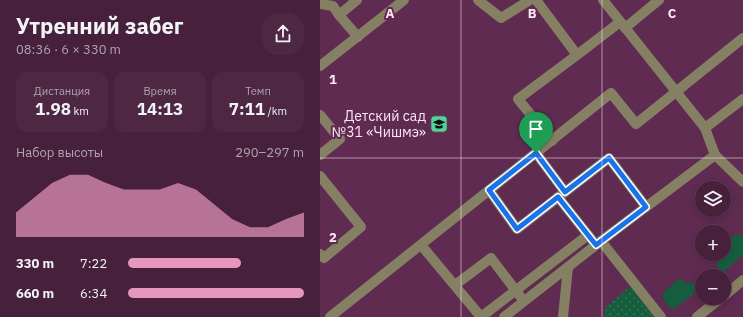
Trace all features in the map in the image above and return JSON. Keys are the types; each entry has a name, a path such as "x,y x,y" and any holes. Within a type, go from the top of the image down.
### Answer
{"street":[{"path":"339,15 357,0"},
{"path":"320,66 404,0"},
{"path":"478,0 501,18 530,0"},
{"path":"536,0 577,55"},
{"path":"603,0 705,128 715,155 743,182"},
{"path":"552,141 518,99 577,55 659,0"},
{"path":"320,4 333,6 358,36"},
{"path":"330,317 611,93 636,124 743,38"},
{"path":"705,128 743,99"},
{"path":"320,115 340,139 320,155"},
{"path":"536,153 588,235 598,243 661,317"},
{"path":"504,317 598,243 715,155"},
{"path":"489,190 517,229 609,158 646,207"},
{"path":"320,176 361,227 324,258 320,254"},
{"path":"421,244 481,317 588,235"},
{"path":"455,285 491,258 524,301"},
{"path":"563,317 568,267"},
{"path":"731,290 743,280"},
{"path":"702,316 714,305"}],"green space":[{"path":"735,235 743,237 743,255 727,269 720,269 716,265 719,261 731,261 731,238"},
{"path":"680,278 684,282 688,283 695,281 695,293 672,310 663,299 663,293"},
{"path":"631,286 654,317 604,317 606,307"}],"place":[{"name":"Детский сад №31 «Чишмэ»","path":"439,124"}],"route":[{"path":"536,153 565,192 609,158 646,207 596,245 558,197 517,229 489,190 536,153"}]}
